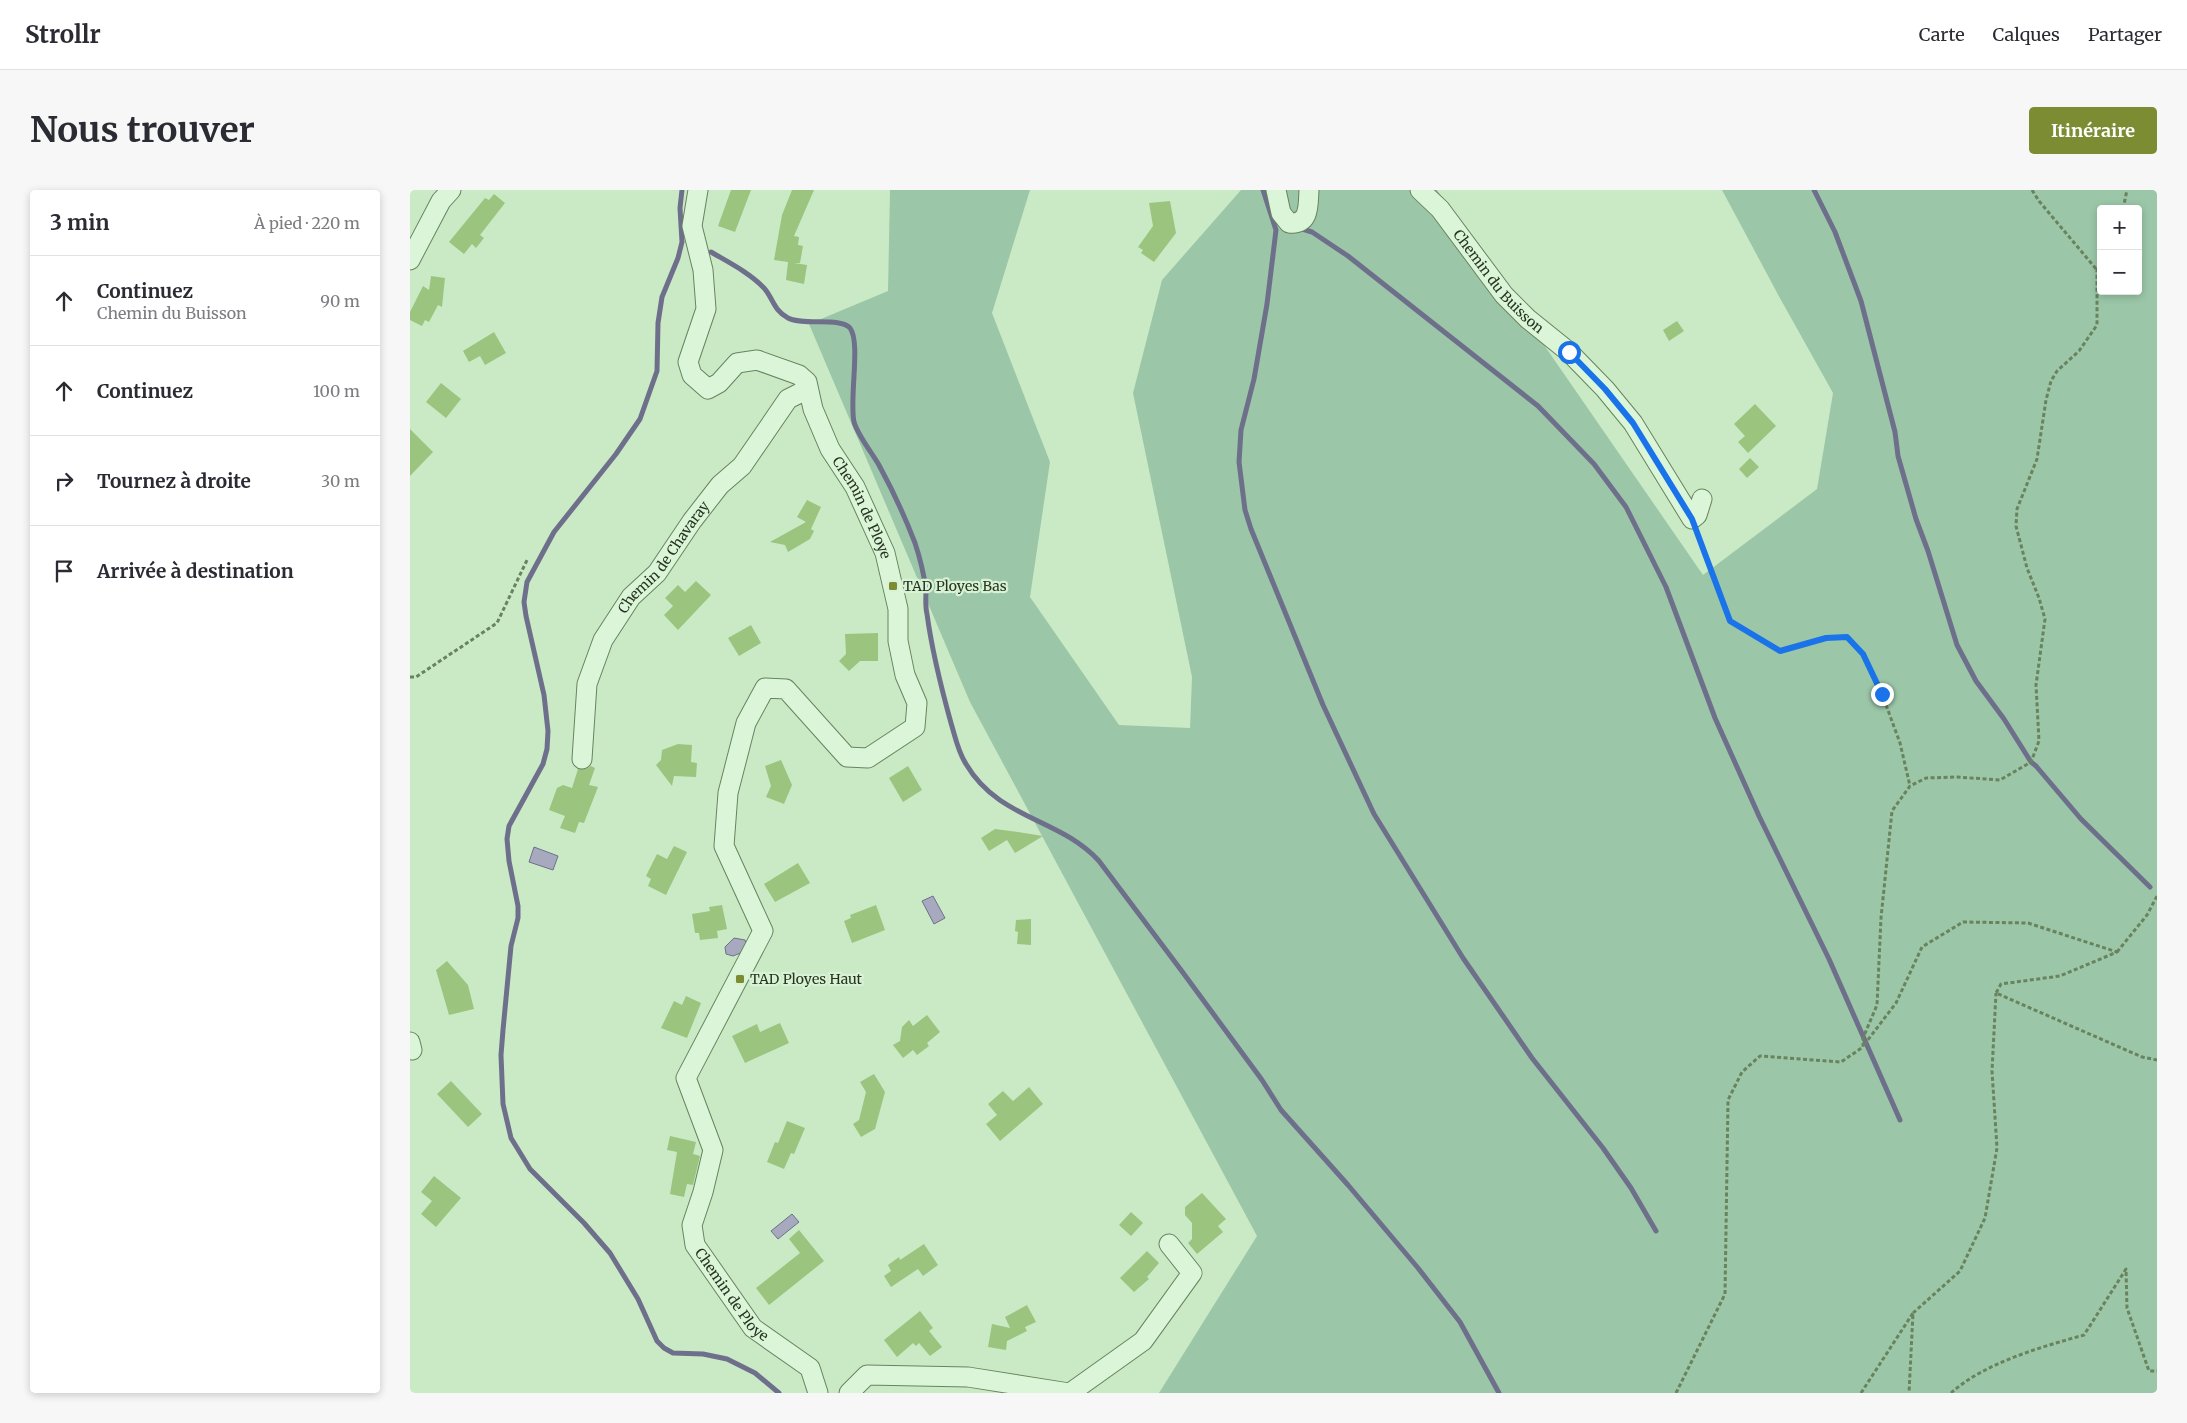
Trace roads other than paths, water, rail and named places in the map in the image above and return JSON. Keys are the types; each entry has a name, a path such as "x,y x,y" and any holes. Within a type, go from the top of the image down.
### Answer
{"street":[{"path":"410,260 441,201 451,190"},
{"name":"Chemin de Ploye","path":"698,190 692,226 703,270 706,309 688,362 692,375 708,389 719,383 737,363 757,360 799,375 807,382 813,410 830,449 855,487 885,553 898,609 898,641 905,675 918,703 915,727 868,758 846,757 786,689 765,688 746,722 728,793 724,846 762,931 686,1078 713,1150 703,1192 692,1225 695,1245 753,1328 810,1368 818,1393"},
{"path":"1276,190 1281,213 1289,223 1297,223 1305,218 1308,208 1308,190"},
{"name":"Chemin du Buisson","path":"1420,190 1440,209 1504,295 1528,319 1569,352 1605,389 1633,423 1692,519 1696,515 1702,499"},
{"name":"Chemin de Chavaray","path":"582,759 587,684 603,640 631,597 656,573 720,484 742,466 788,400 808,390"},
{"path":"849,1393 867,1375 968,1377 1070,1393 1142,1341 1192,1273 1169,1244"}],"water":[{"path":"534,847 558,856 553,870 529,862"},
{"path":"933,896 945,918 934,924 922,901"},
{"path":"734,938 745,940 748,950 733,956 726,954 725,947"},
{"path":"792,1214 799,1222 778,1239 771,1231"}],"waterway":[{"path":"682,190 680,208 682,242 678,258 662,297 658,323 657,371 640,419 616,454 554,532 527,582 524,602 544,695 548,731 547,749 543,764 509,826 507,839 509,861 518,906 518,918 511,946 503,1030 501,1055 503,1104 511,1138 530,1169 584,1223 610,1253 638,1299 657,1341 673,1353 703,1354 727,1359 755,1373 779,1393"},
{"path":"1263,190 1276,230 1267,304 1254,379 1241,430 1239,462 1245,510 1251,529 1323,705 1374,814 1463,958 1532,1058 1603,1148 1631,1188 1656,1231"},
{"path":"1814,190 1835,232 1861,301 1895,432 1898,456 1916,519 1928,551 1957,645 1976,681 2004,719 2031,762 2081,819 2150,887"},
{"path":"1299,228 1312,232 1348,256 1538,406 1594,464 1626,507 1666,587 1715,718 1759,816 1829,959 1900,1120"},
{"path":"711,252 752,277 764,288 780,312 788,318 803,321 839,323 850,328 855,345 854,422 890,485 915,543 924,578 926,611 937,669 957,744 966,764 995,797 1066,836 1099,861 1262,1080 1281,1110 1348,1185 1418,1268 1460,1322 1499,1393"}],"place":[{"name":"TAD Ployes Bas","path":"893,586"},
{"name":"TAD Ployes Haut","path":"740,979"}]}
